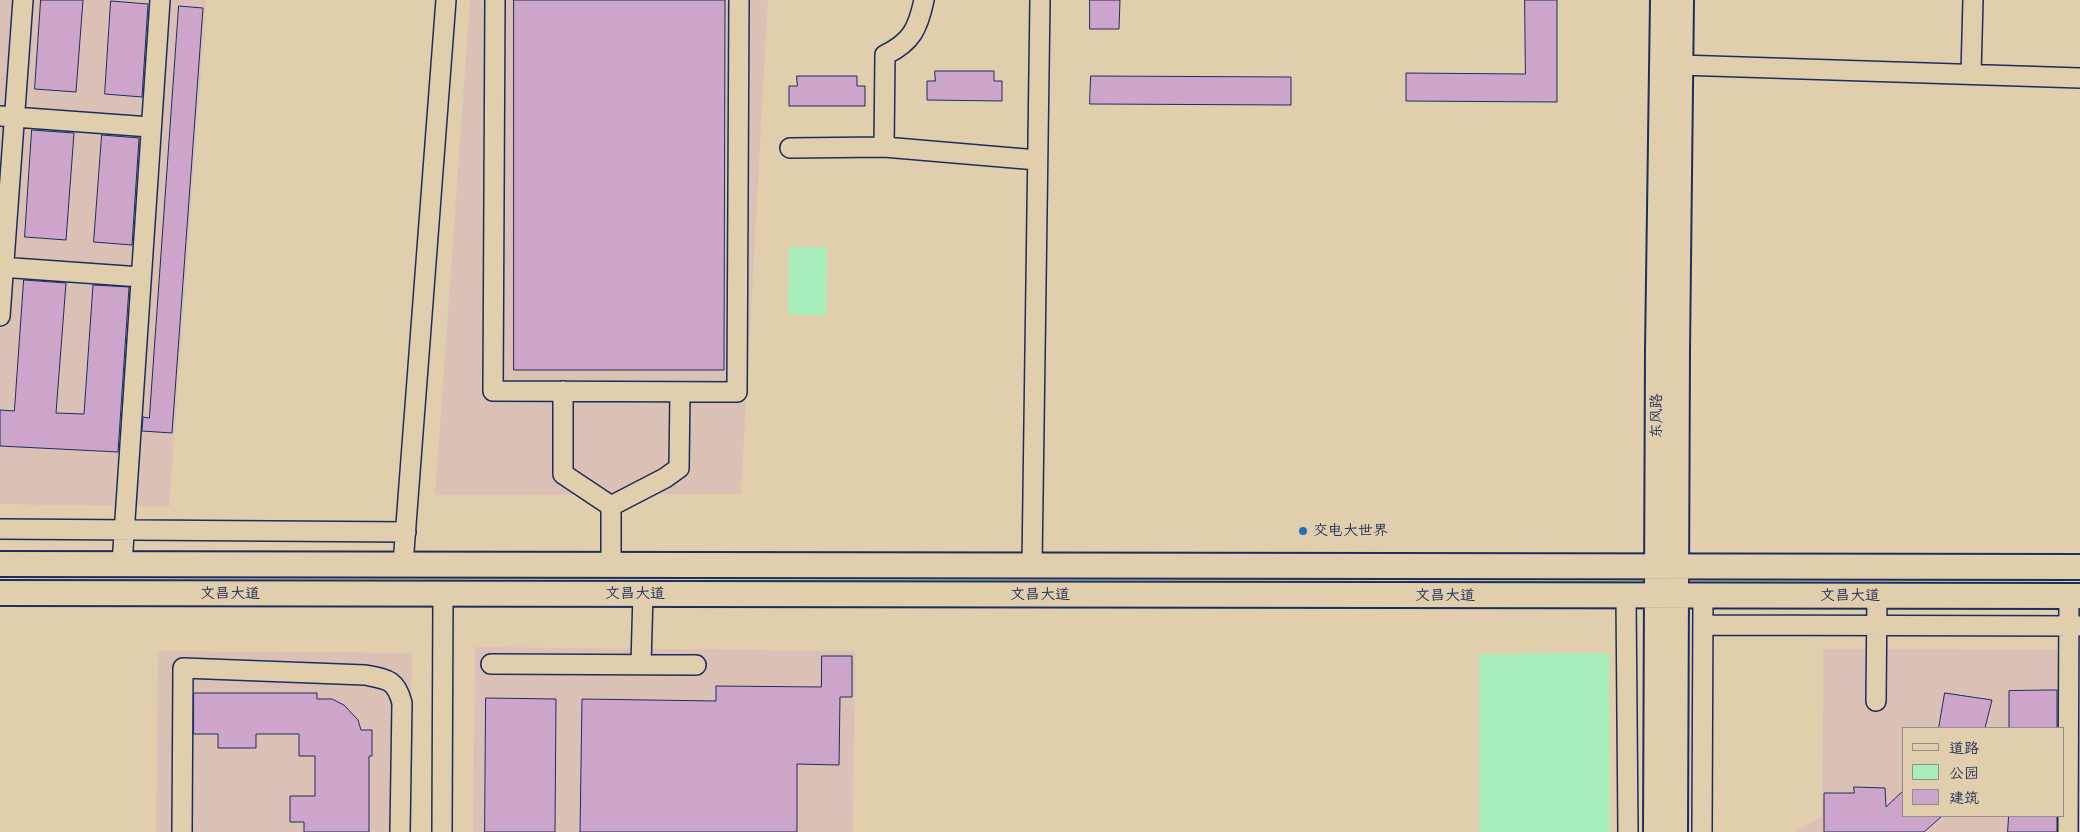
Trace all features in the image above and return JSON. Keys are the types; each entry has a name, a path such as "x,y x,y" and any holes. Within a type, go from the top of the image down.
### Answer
{"main road":[{"name":"东风路","path":"1663,0 1666,596 1675,832"},
{"name":"东风路","path":"1666,567 1681,0"},
{"name":"文昌大道","path":"0,564 2080,567"},
{"name":"文昌大道","path":"0,593 1703,597 1877,595 2074,596"},
{"name":"东风路","path":"1656,832 1666,596"}],"street":[{"path":"0,316 7,116 23,0"},
{"path":"122,564 160,0"},
{"path":"403,564 446,0"},
{"path":"495,0 493,390 680,392 737,392 739,0"},
{"path":"884,147 885,55 908,41 919,22 924,0"},
{"path":"1032,565 1040,0"},
{"path":"1971,74 1973,0"},
{"path":"1680,65 2080,78"},
{"path":"7,116 150,127"},
{"path":"790,148 884,147 1037,160"},
{"path":"2,268 141,278"},
{"path":"563,391 562,474 611,506"},
{"path":"611,506 665,478 679,468 680,392"},
{"path":"611,506 611,564"},
{"path":"0,529 406,532"},
{"path":"442,832 443,594"},
{"path":"641,664 643,594"},
{"path":"1876,701 1877,595"},
{"path":"1626,596 1628,832"},
{"path":"2068,832 2074,679 2074,596"},
{"path":"1702,832 1703,597"},
{"path":"1702,624 2074,626"},
{"path":"491,664 696,665"},
{"path":"182,832 183,668 365,675 385,679 394,684 399,692 402,703 400,832"}],"shaded area":[{"path":"0,0 206,0 169,507 0,504"},
{"path":"470,0 768,0 741,494 435,495"},
{"path":"475,647 855,651 853,832 473,832"},
{"path":"1823,649 2080,650 2080,832 1795,832 1822,816"},
{"path":"158,651 412,653 410,832 156,832"}],"green space":[{"path":"789,247 827,247 826,315 788,315"},
{"path":"1609,653 1610,832 1479,832 1479,654"}],"building":[{"path":"41,0 83,0 76,92 35,89"},
{"path":"514,0 725,0 724,370 514,370"},
{"path":"1090,0 1120,0 1119,29 1090,29"},
{"path":"1525,0 1557,0 1557,102 1406,101 1406,73 1525,74"},
{"path":"111,1 148,4 142,97 105,94"},
{"path":"179,6 203,8 172,433 142,431 143,417 149,418"},
{"path":"935,71 994,71 994,81 1002,81 1002,101 927,100 927,81 935,81"},
{"path":"797,76 857,76 857,86 865,86 865,106 789,106 789,86 797,86"},
{"path":"1091,76 1291,77 1291,105 1090,104"},
{"path":"32,130 74,133 66,240 25,237"},
{"path":"102,135 139,138 132,245 94,242"},
{"path":"24,280 66,283 56,413 84,414 93,285 129,287 118,452 0,446 0,410 14,411"},
{"path":"822,656 852,656 852,697 840,697 839,765 797,764 797,832 580,832 582,699 716,701 716,686 821,687"},
{"path":"2057,690 2057,727 2009,727 2009,691"},
{"path":"194,693 317,693 317,699 332,699 344,705 358,720 361,730 372,730 372,756 369,756 369,832 304,832 304,822 290,822 290,796 315,796 315,756 299,756 299,734 256,734 256,748 218,748 218,734 194,734"},
{"path":"1945,693 1992,700 1985,727 1939,727"},
{"path":"486,698 556,699 555,832 485,832"},
{"path":"1854,787 1885,788 1886,807 1902,792 1902,817 1941,817 1924,832 1824,832 1824,793 1854,793"},
{"path":"2009,817 2057,817 2057,832 2008,832"}],"place":[{"name":"交电大世界","path":"1303,531"}]}
